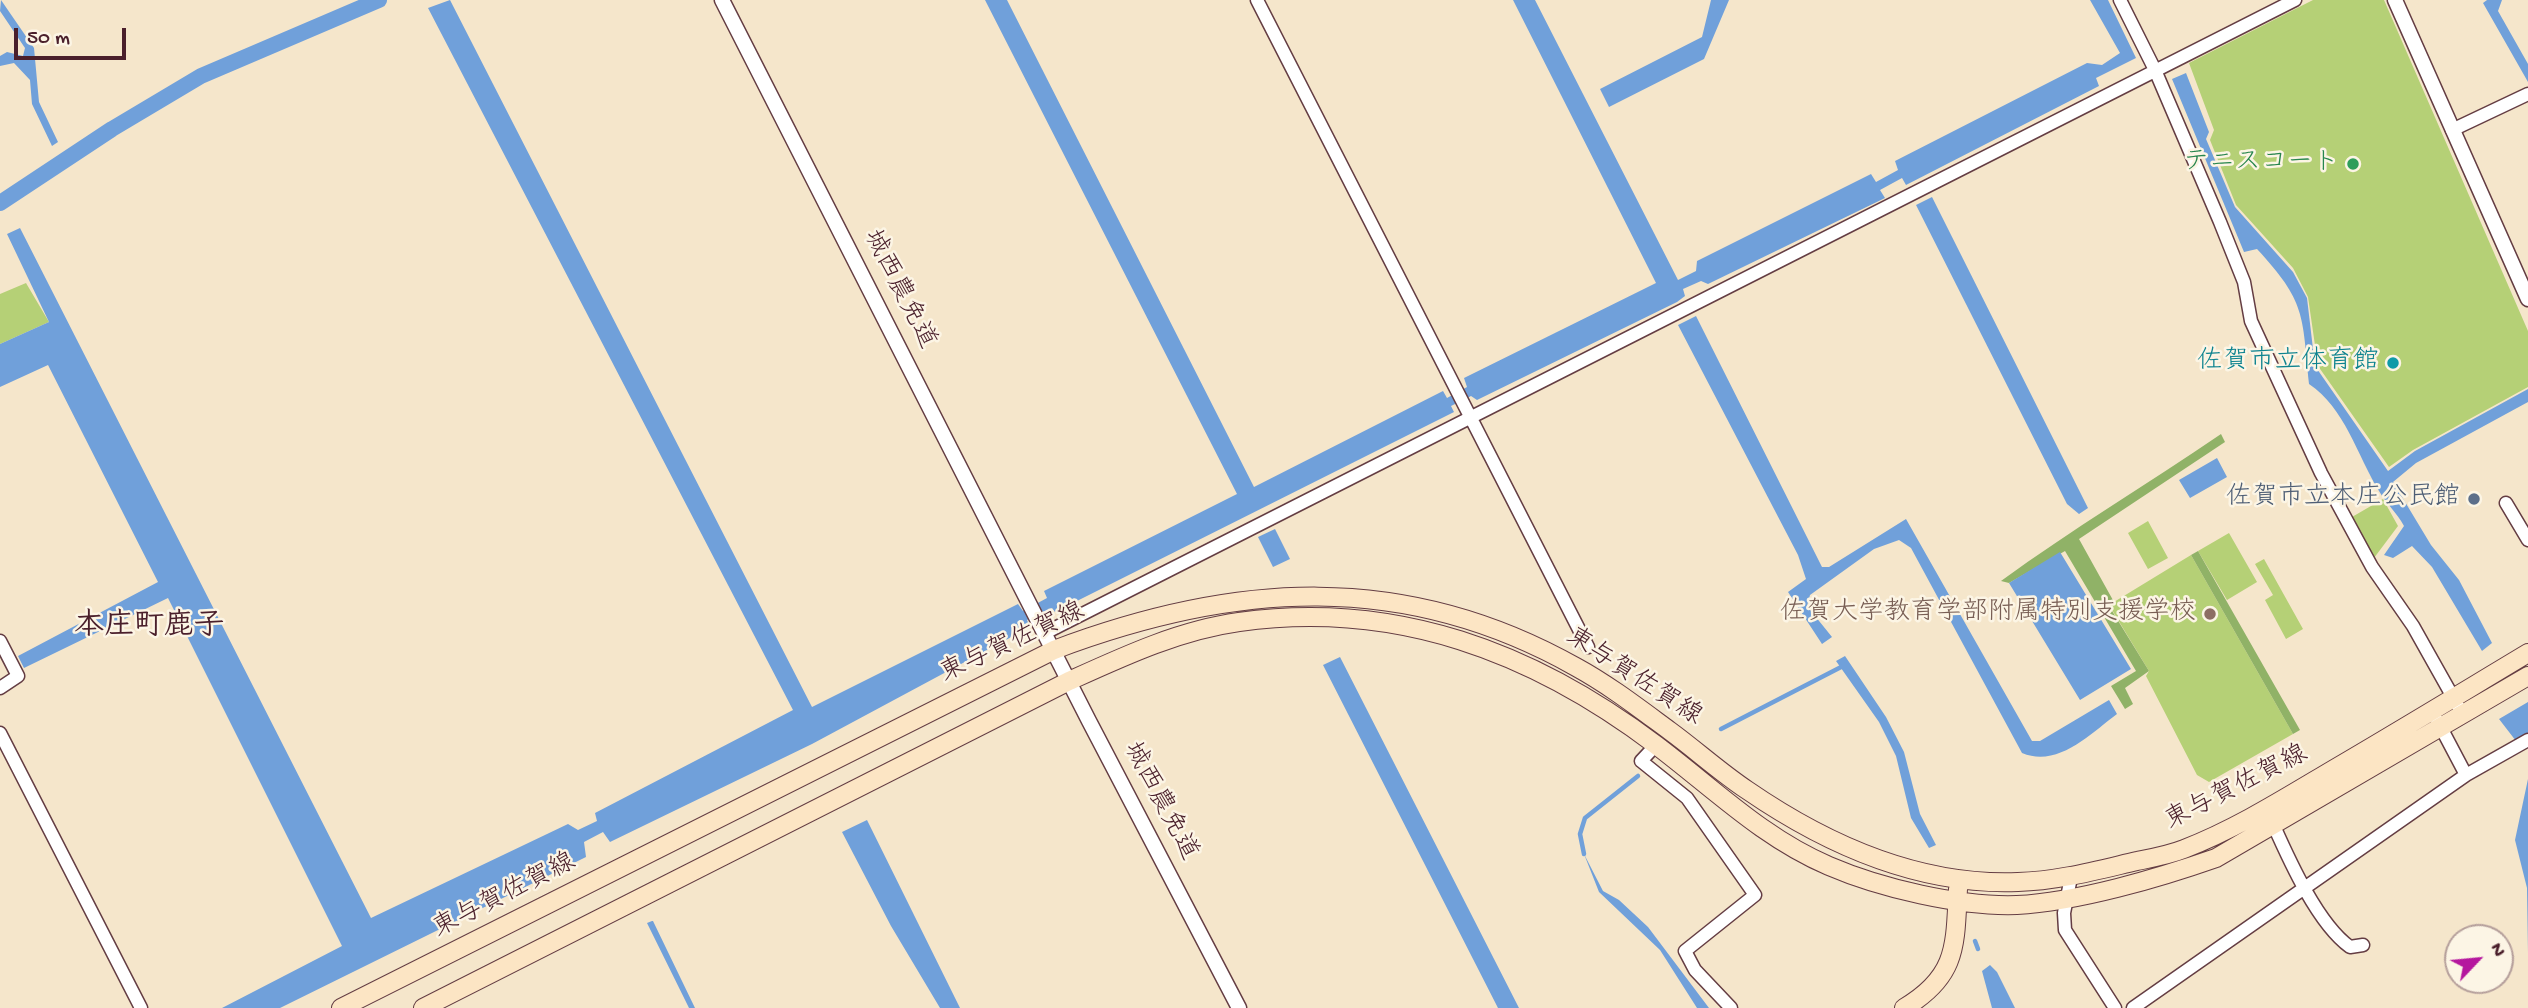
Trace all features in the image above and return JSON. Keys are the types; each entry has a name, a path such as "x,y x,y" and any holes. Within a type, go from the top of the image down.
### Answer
{"main road":[{"name":"東与賀佐賀線","path":"341,1008 1054,650 1107,629 1234,600 1295,595 1353,597 1410,604 1469,619 1530,643 1580,668 1748,791 1838,844 1924,876 2016,883 2071,877 2182,851 2264,810 2528,653"},
{"name":"東与賀佐賀線","path":"423,1008 1069,681 1164,640 1238,622 1300,618 1349,619 1462,639 1517,659 1571,686 1656,745 1745,818 1829,866 1919,894 1958,901 2016,905 2067,898 2216,858 2528,676"},
{"path":"1904,1008 1920,999 1948,968 1956,934 1959,878"}],"street":[{"name":"城西農免道","path":"722,0 1239,1008"},
{"path":"1257,0 1588,648"},
{"path":"2120,0 2155,70 2244,282 2251,321 2263,351 2321,473 2372,567 2413,626 2463,715"},
{"path":"1045,633 2295,0"},
{"path":"2395,0 2527,296"},
{"path":"2452,130 2528,93"},
{"path":"2506,503 2528,540"},
{"path":"0,641 18,676 0,688"},
{"path":"2432,710 2466,775"},
{"path":"0,733 141,1008"},
{"path":"2133,1008 2466,775 2528,740"},
{"path":"1656,745 1641,761 1687,798 1755,895 1685,951 1695,970 1731,1008"},
{"path":"2274,825 2305,887 2339,939 2350,947 2363,945"},
{"path":"2071,877 2065,929 2115,1008"}],"green space":[{"path":"2313,0 2384,0 2528,331 2528,387 2413,450 2389,467 2318,366 2308,297 2293,268 2236,205 2210,140 2214,130 2189,63"},
{"path":"26,283 49,322 0,344 0,294"},
{"path":"2221,434 2225,442 2079,539 2114,602 2109,606 2149,671 2125,688 2133,704 2125,709 2111,686 2136,671 2065,551 2009,583 2001,581"},
{"path":"2383,499 2398,526 2374,558 2352,517"},
{"path":"2148,521 2168,558 2148,569 2128,533"},
{"path":"2229,533 2257,582 2227,600 2198,551"},
{"path":"2198,551 2300,730 2293,734 2191,555"},
{"path":"2191,555 2293,734 2209,782 2197,775 2146,676 2149,671 2109,605"},
{"path":"2264,559 2303,629 2286,639 2265,600 2273,595 2255,564"}],"water":[{"path":"1,0 34,48 39,102 58,142 52,146 32,104 30,80 14,63 0,66 0,56 7,52 23,56 25,48 0,11"},
{"path":"450,0 812,707 1018,604 1023,611 1047,598 1044,591 1237,494 985,0 1007,0 1254,487 1443,391 1447,398 1467,387 1464,378 1656,283 1513,0 1535,0 1678,280 1696,271 1697,261 1871,174 1876,182 1898,170 1895,161 2087,63 2102,65 2120,53 2090,0 2108,0 2136,58 2096,78 2099,86 1906,185 1902,178 1880,190 1885,198 1708,284 1701,281 1683,289 1685,296 1677,302 1477,400 1471,396 1451,406 1454,412 1055,612 1052,608 1027,620 1030,627 812,744 610,842 603,832 584,842 586,857 280,1008 222,1008 342,946 168,598 24,668 18,656 158,582 48,365 0,387 0,344 49,322 7,234 20,228 371,918 568,824 578,830 597,821 595,813 793,710 428,8"},
{"path":"1711,0 1729,0 1704,59 1609,107 1600,89 1702,37"},
{"path":"2487,0 2502,0 2498,11 2528,64 2528,82 2483,3"},
{"path":"2186,73 2209,132 2206,139 2235,207 2293,272 2307,298 2315,366 2388,471 2415,451 2528,389 2528,402 2416,463 2393,482 2431,545 2459,580 2492,643 2482,651 2432,567 2412,546 2393,558 2384,555 2404,526 2379,491 2341,419 2332,406 2309,384 2299,310 2285,283 2257,249 2244,252 2172,79"},
{"path":"1932,197 2088,508 2079,514 2067,504 1916,205"},
{"path":"1696,316 1822,567 1829,567 1906,519 2032,741 2040,741 2109,700 2117,714 2085,739 2061,753 2035,756 2022,753 1911,548 1899,540 1874,549 1810,595 1807,606 1832,637 1822,644 1788,592 1806,579 1798,555 1678,325"},
{"path":"2217,458 2227,477 2190,498 2179,480"},
{"path":"1275,529 1290,559 1273,567 1258,537"},
{"path":"2060,552 2131,669 2080,700 2009,583"},
{"path":"1845,656 1886,717 1904,752 1920,814 1936,845 1929,848 1911,818 1896,756 1879,722 1836,661"},
{"path":"1340,657 1519,1008 1498,1008 1323,665"},
{"path":"2528,702 2528,735 2516,741 2499,719"},
{"path":"2528,779 2528,953 2527,888 2515,840"},
{"path":"867,820 960,1008 940,1008 891,926 842,832"},
{"path":"1584,854 1603,891 1619,900 1648,927 1709,1008 1697,1008 1660,950 1599,892"},
{"path":"653,921 695,1008 689,1008 647,923"},
{"path":"1990,965 1997,972 2015,1008 1992,1008 1982,971"}],"waterway":[{"path":"0,203 112,129 201,76 379,0"},
{"path":"1721,729 1845,665"},
{"path":"1584,854 1580,834 1585,818 1638,776"},
{"path":"1975,941 1978,949"}],"place":[{"name":"テニスコート","path":"2353,164"},
{"name":"佐賀市立体育館","path":"2393,363"},
{"name":"佐賀市立本庄公民館","path":"2474,499"},
{"name":"佐賀大学教育学部附属特別支援学校","path":"2210,614"}],"district":[{"name":"本庄町鹿子","path":"149,628"}]}
